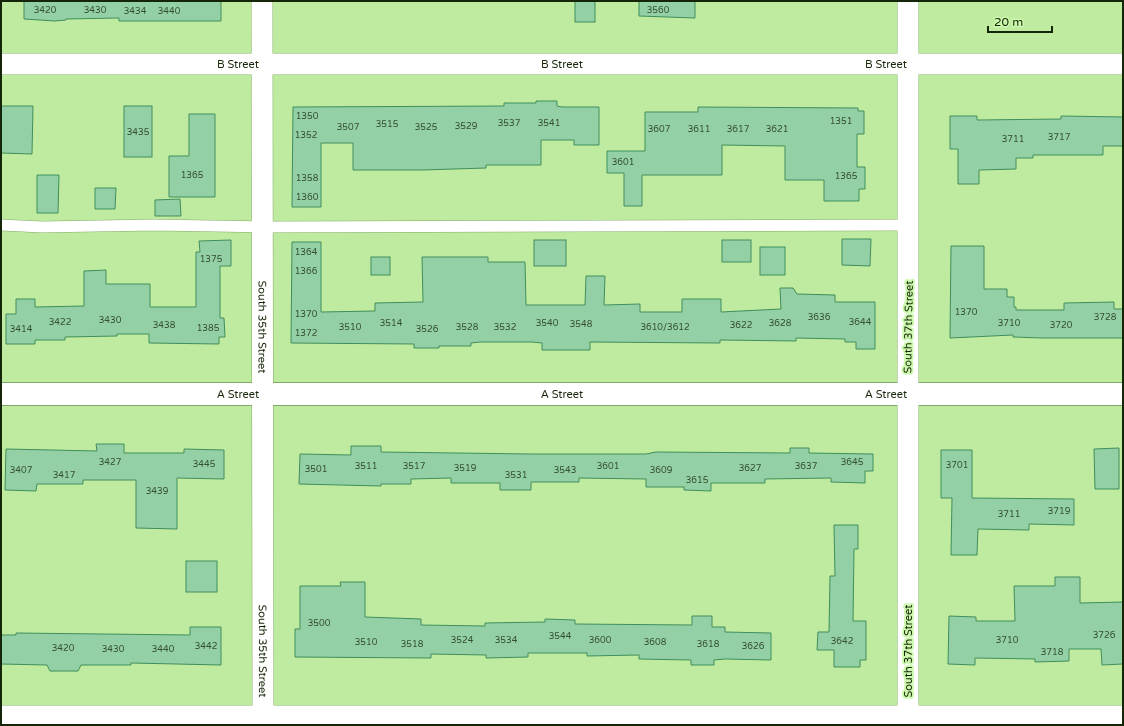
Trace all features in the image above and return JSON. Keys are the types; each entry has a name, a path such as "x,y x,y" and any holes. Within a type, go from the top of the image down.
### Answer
{"main road":[{"name":"A Street","path":"1,394 1123,394"}],"street":[{"name":"South 35th Street","path":"262,1 263,721"},
{"name":"South 37th Street","path":"908,1 908,721"},
{"name":"B Street","path":"1,64 1123,64"},
{"path":"1,716 263,721 908,721 1123,716"}],"lane":[{"path":"1,225 42,227 154,225 262,228 909,225"}],"building":[{"path":"24,1 221,1 221,21 119,21 119,18 66,19 55,21 24,19"},
{"path":"575,1 595,1 595,22 575,22"},
{"path":"639,1 695,1 695,18 639,16"},
{"path":"536,101 557,101 557,106 562,107 599,107 599,145 574,145 574,140 541,140 541,165 486,165 486,168 422,170 353,170 353,143 321,143 321,207 292,207 293,107 504,106 504,103 536,103"},
{"path":"1,106 33,106 32,154 1,153"},
{"path":"124,106 152,106 152,157 124,157"},
{"path":"698,107 858,108 858,111 864,111 864,134 857,134 857,167 865,167 865,189 859,189 859,201 824,201 824,180 785,180 785,146 722,145 722,175 642,175 642,206 624,206 624,173 607,173 607,151 645,151 645,112 698,112"},
{"path":"189,114 215,114 215,197 169,197 169,156 189,156"},
{"path":"950,116 977,116 977,120 1061,119 1061,116 1123,117 1123,146 1103,146 1103,155 1033,155 1033,158 1016,158 1016,169 979,170 979,184 958,184 958,149 950,149"},
{"path":"37,175 59,175 58,213 37,213"},
{"path":"95,188 116,188 115,209 95,209"},
{"path":"180,199 181,216 155,216 155,200"},
{"path":"842,239 871,239 870,266 842,265"},
{"path":"231,240 231,266 220,266 220,318 224,318 225,337 219,337 219,344 149,343 149,334 117,334 117,336 65,337 65,340 35,340 35,344 6,344 6,314 16,314 16,299 35,299 35,307 84,306 84,271 106,270 106,284 150,284 150,307 196,307 196,252 200,252 199,241"},
{"path":"534,240 566,240 566,266 534,266"},
{"path":"722,240 751,240 751,262 722,262"},
{"path":"292,242 321,242 321,312 375,311 375,303 423,302 422,257 488,257 488,262 525,262 526,305 585,305 586,276 605,276 604,305 640,304 640,312 682,312 682,299 721,299 721,312 781,309 780,288 793,288 797,294 835,295 835,302 875,302 875,349 856,349 856,342 845,342 845,339 796,338 796,341 720,340 720,343 590,342 590,350 542,350 542,343 532,342 480,342 471,343 471,346 439,346 439,348 414,348 414,344 291,343"},
{"path":"951,246 984,246 984,289 1007,289 1007,297 1014,297 1014,307 1016,307 1016,310 1064,310 1064,303 1114,302 1114,309 1123,309 1123,338 1042,338 1013,337 1013,335 950,338"},
{"path":"760,247 785,247 785,275 760,275"},
{"path":"371,257 390,257 390,275 371,275"},
{"path":"96,444 124,444 124,453 184,453 184,449 224,450 224,479 177,478 177,529 136,528 136,480 83,480 83,484 37,484 36,491 5,490 6,449 97,451"},
{"path":"351,446 381,446 381,452 531,454 646,454 656,452 790,453 790,448 809,448 809,453 873,454 873,471 865,471 865,483 831,482 831,478 765,479 765,483 711,483 711,491 684,490 684,487 646,487 646,479 579,478 579,482 531,482 531,490 500,490 500,483 451,483 451,478 411,479 411,484 381,484 381,486 299,484 300,454 351,455"},
{"path":"1119,448 1119,489 1095,489 1094,449"},
{"path":"941,450 972,450 972,498 1074,499 1074,525 1029,524 1029,530 978,529 977,555 951,555 952,498 941,498"},
{"path":"834,525 858,525 858,549 854,549 853,621 866,621 866,660 860,660 860,667 834,667 834,650 817,650 818,632 829,632 830,576 835,576"},
{"path":"186,561 217,561 217,592 186,592"},
{"path":"1055,577 1080,577 1080,603 1123,602 1123,664 1102,665 1101,649 1069,649 1069,661 1035,662 1035,659 975,658 975,665 948,664 949,616 976,617 976,621 1015,621 1014,586 1055,586"},
{"path":"340,582 365,582 365,617 421,619 421,625 485,626 485,623 545,622 545,619 575,620 575,624 692,625 692,616 712,616 712,627 725,627 725,632 771,633 771,660 725,659 714,660 714,665 691,665 691,660 639,659 639,655 587,656 587,653 528,653 528,657 486,658 486,655 431,654 431,658 295,657 295,629 300,629 300,586 341,586"},
{"path":"190,627 221,627 221,665 131,663 131,665 81,665 78,671 50,671 47,665 1,664 1,635 16,635 16,633 190,635"}]}
